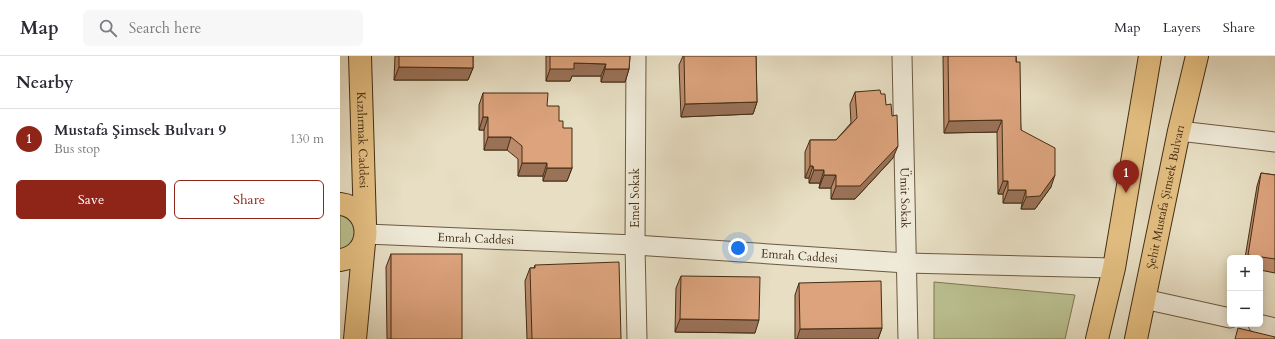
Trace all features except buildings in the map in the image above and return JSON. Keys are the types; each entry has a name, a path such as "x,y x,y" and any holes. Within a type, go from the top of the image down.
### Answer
{"main road":[{"name":"Kızılırmak Caddesi","path":"355,339 365,234 360,56"},
{"name":"Şehit Mustafa Şimsek Bulvarı","path":"1136,339 1179,130 1197,56"},
{"path":"1097,339 1114,268 1149,60"},
{"path":"340,204 346,205 355,210 361,216 365,234 359,250 352,256 340,260"}],"street":[{"name":"Emel Sokak","path":"636,56 635,245 637,339"},
{"name":"Ümit Sokak","path":"902,56 908,339"},
{"path":"1179,130 1275,142"},
{"name":"Emrah Caddesi","path":"365,234 635,245 906,263 1114,268"},
{"path":"1144,299 1227,317"},
{"path":"1263,325 1275,328"}],"green space":[{"path":"340,215 351,222 355,233 351,243 347,247 340,249"},
{"path":"934,282 1075,295 1065,339 934,339"}],"place":[{"name":"Mustafa Şimsek Bulvarı 9","path":"1126,193"}]}
